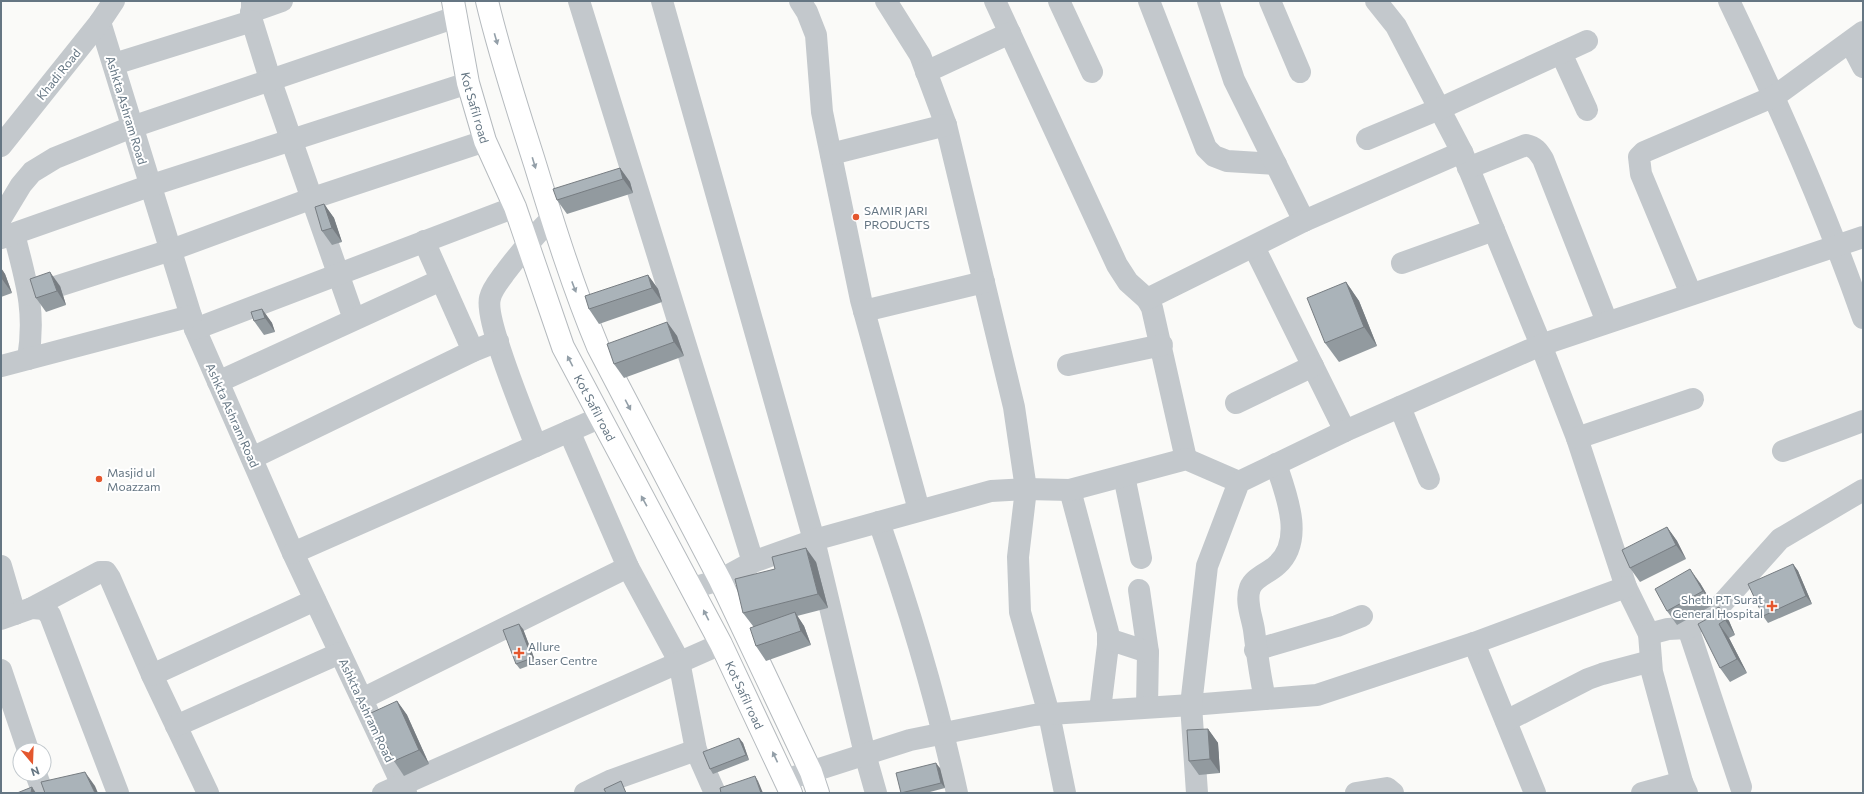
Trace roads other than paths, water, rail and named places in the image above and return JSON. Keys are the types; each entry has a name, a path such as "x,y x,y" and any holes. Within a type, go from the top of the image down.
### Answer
{"main road":[{"path":"487,1 505,69 570,278 598,347 720,580 811,772 818,793"},
{"name":"Kot Safil road","path":"455,9 468,83 485,141 515,207 563,347 599,418 721,644 788,786"}],"street":[{"name":"Khadi Road","path":"1,146 100,22 114,1"},
{"path":"114,64 282,1"},
{"path":"579,1 753,562"},
{"path":"662,1 814,540 864,754 876,793"},
{"path":"800,1 808,12 816,36 820,92 831,154 864,311 918,510"},
{"path":"886,1 920,55 946,125 1014,407 1026,489 1018,557 1020,612 1049,714 1065,793"},
{"path":"995,1 1117,265 1128,282 1147,299 1156,318 1186,459"},
{"path":"1059,1 1092,72"},
{"path":"1208,1 1234,80 1304,221"},
{"path":"1270,1 1300,72"},
{"path":"1376,1 1396,26 1465,160 1541,345 1577,438 1626,587 1649,634 1652,672 1685,788 1642,793"},
{"path":"1729,1 1775,96 1837,244 1863,318"},
{"path":"1153,2 1206,148 1214,156 1227,161 1276,164"},
{"path":"28,359 32,339 30,295 5,230 22,185 32,172 44,163 132,127 270,79 455,9"},
{"path":"252,12 270,79 354,319"},
{"name":"Ashkta Ashram Road","path":"100,22 193,323 293,553 362,699 397,790"},
{"path":"926,72 1010,33"},
{"path":"1691,294 1642,174 1639,157 1644,152 1775,96 1856,37 1863,67"},
{"path":"1367,139 1439,109 1587,41"},
{"path":"1561,53 1587,110"},
{"path":"5,230 150,186 468,83"},
{"path":"831,154 946,125"},
{"path":"30,295 171,250 312,198 485,141"},
{"path":"1147,299 1304,221 1465,160 1526,145 1533,146 1543,159 1607,322"},
{"path":"1,366 193,323 338,274 424,240 515,207"},
{"path":"536,446 498,341 488,304 490,295 527,243 552,218"},
{"path":"1402,263 1494,230"},
{"path":"1197,793 1191,705 1207,566 1238,482 1400,407 1541,345 1837,244 1863,237"},
{"path":"424,240 473,351"},
{"path":"1254,247 1345,432"},
{"path":"218,382 441,280"},
{"path":"864,311 984,282"},
{"path":"252,458 473,351 498,341"},
{"path":"1068,365 1162,345"},
{"path":"1236,403 1313,366"},
{"path":"1577,438 1693,399"},
{"path":"1400,407 1429,479"},
{"path":"293,553 599,418"},
{"path":"1783,451 1863,421"},
{"path":"569,432 628,567 679,662 696,750 715,793"},
{"path":"692,588 720,580 753,562 814,540 918,510 991,492 1026,489 1070,490 1186,459 1238,482"},
{"path":"1265,699 1255,650 1248,599 1249,590 1253,582 1277,566 1284,558 1291,540 1292,531 1289,507 1276,464"},
{"path":"1124,476 1141,558"},
{"path":"1070,490 1105,619 1108,639 1100,710"},
{"path":"1649,634 1668,629 1688,628 1718,608 1780,539 1863,490"},
{"path":"879,522 902,586 944,733 957,793"},
{"path":"1,566 16,614"},
{"path":"362,699 628,567"},
{"path":"16,614 100,572 106,572 110,578 152,675 208,793"},
{"path":"788,786 811,772 910,740 1034,715 1316,695 1474,642 1626,587"},
{"path":"1139,590 1148,652 1147,707"},
{"path":"152,675 315,600"},
{"path":"16,614 44,609 50,615 118,793"},
{"path":"1255,650 1330,628 1362,616"},
{"path":"1688,628 1741,787"},
{"path":"1108,639 1148,652"},
{"path":"1474,642 1535,793"},
{"path":"397,790 721,644"},
{"path":"176,726 340,653"},
{"path":"1506,721 1588,679 1651,661"},
{"path":"3,680 25,742"},
{"path":"585,793 612,780 696,750"},
{"path":"39,782 42,793"},
{"path":"1356,793 1387,788 1393,793"}],"place":[{"name":"SAMIR JARI PRODUCTS","path":"856,217"},
{"name":"Masjid ul Moazzam","path":"99,479"},
{"name":"Sheth P.T Surat General Hospital","path":"1772,606"},
{"name":"Allure Laser Centre","path":"519,653"}]}
